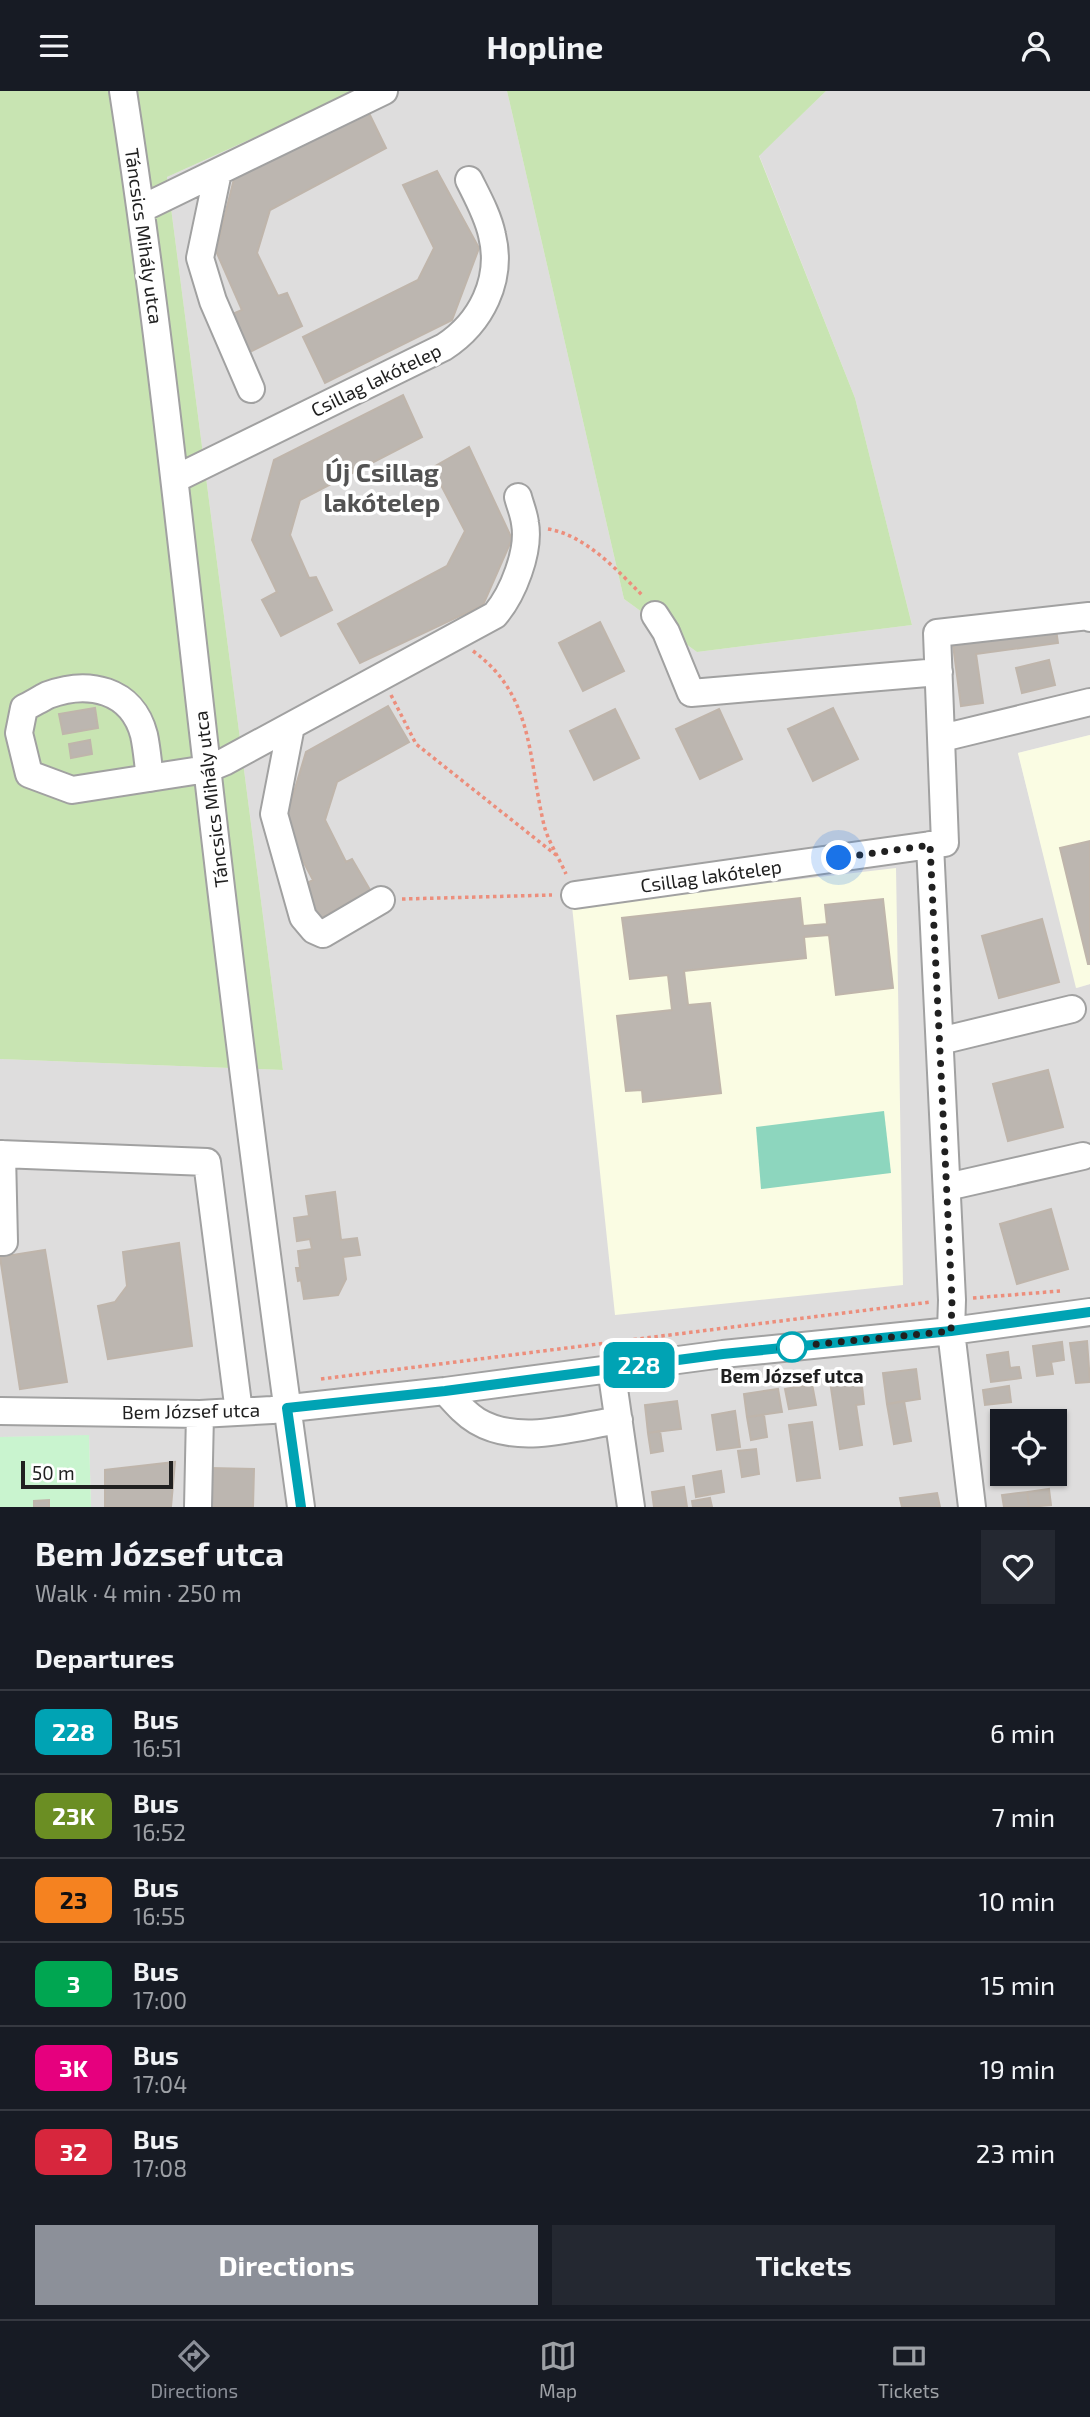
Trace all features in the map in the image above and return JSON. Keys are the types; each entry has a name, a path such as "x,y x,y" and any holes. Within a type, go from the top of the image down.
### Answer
{"street":[{"name":"Táncsics Mihály utca","path":"123,91 141,209 175,479 207,769 301,1507"},
{"path":"141,209 384,91"},
{"path":"218,172 200,258 213,301 251,389"},
{"name":"Csillag lakótelep","path":"175,479 460,337 487,299 495,258 488,221 469,180"},
{"path":"150,778 143,733 131,709 117,695 107,690 77,688 48,695 24,708 19,733 29,774 72,790 150,778 207,769 224,762 495,615 507,601 521,568 526,525 518,497"},
{"path":"655,615 666,632 691,694 939,672"},
{"path":"972,1507 951,1331 952,1300 930,845 945,843 937,633 1090,618"},
{"path":"942,738 1090,702"},
{"path":"291,726 274,814 303,917 314,930 323,934 381,900"},
{"name":"Csillag lakótelep","path":"575,895 930,845"},
{"path":"940,1041 1072,1009"},
{"path":"0,1242 4,1242 1,1154 207,1162 239,1412"},
{"path":"947,1187 1083,1156"},
{"name":"Bem József utca","path":"0,1411 200,1413 287,1408 445,1391 723,1354 951,1331 1090,1312"},
{"path":"611,1368 631,1507"},
{"path":"445,1391 476,1420 507,1432 532,1434 619,1419"},
{"path":"198,1507 200,1413"}],"path":[{"path":"526,525 562,531 584,543 642,595 655,615"},
{"path":"381,900 575,895 545,828 521,715 512,692 501,675 485,659 455,637"},
{"path":"382,677 416,744 558,856"},
{"path":"322,1379 952,1300 1062,1290"}],"shaded area":[{"path":"357,91 507,91 624,599 697,652 912,625 855,398 759,155 826,91 1090,91 1090,735 1018,753 1077,988 1090,984 1090,1507 91,1507 89,1436 0,1437 0,1059 283,1070 167,177"},
{"path":"1090,735 1090,984 1076,988 1018,753"},
{"path":"896,868 903,1285 615,1315 572,906"}],"green space":[{"path":"0,91 357,91 167,177 283,1070 0,1059"},
{"path":"507,91 826,91 759,156 855,398 912,625 697,652 624,599"},
{"path":"884,1111 891,1173 761,1189 756,1127"},
{"path":"89,1435 91,1507 0,1507 0,1437"}],"building":[{"path":"366,107 386,148 270,210 257,253 278,296 287,293 302,326 248,353 230,315 242,310 216,251 235,175"},
{"path":"437,171 479,248 452,320 325,383 303,337 418,280 434,248 403,185"},
{"path":"403,395 422,437 300,500 290,535 309,578 316,577 332,610 281,636 262,600 277,592 252,540 274,460"},
{"path":"469,447 512,539 483,605 360,663 338,624 447,566 465,531 432,468"},
{"path":"600,622 624,671 583,691 559,643"},
{"path":"1055,623 1058,643 976,654 983,703 961,706 952,637"},
{"path":"1049,660 1055,685 1022,693 1016,668"},
{"path":"388,706 409,742 337,782 325,820 346,862 352,859 370,890 316,921 298,888 313,880 284,825 306,752"},
{"path":"95,708 98,728 63,734 59,714"},
{"path":"833,708 858,759 813,781 788,729"},
{"path":"615,709 639,758 594,780 570,731"},
{"path":"719,709 742,759 700,779 676,729"},
{"path":"90,740 92,754 71,758 69,744"},
{"path":"1090,841 1090,964 1088,964 1060,848"},
{"path":"800,898 803,926 827,924 825,905 883,899 893,988 836,995 829,935 804,937 806,958 684,971 688,1005 710,1003 721,1093 643,1102 642,1090 626,1091 617,1016 672,1010 668,975 630,979 622,918"},
{"path":"1042,919 1059,982 999,998 982,936"},
{"path":"1048,1070 1063,1127 1008,1141 993,1084"},
{"path":"335,1192 341,1240 357,1238 360,1255 343,1257 346,1279 338,1295 304,1299 296,1268 300,1268 298,1251 312,1249 310,1239 297,1241 294,1218 309,1216 306,1196"},
{"path":"1051,1209 1068,1269 1017,1284 1000,1224"},
{"path":"179,1243 192,1346 108,1359 98,1306 115,1302 127,1286 123,1252"},
{"path":"45,1250 67,1382 20,1389 0,1257"},
{"path":"1087,1341 1090,1382 1076,1383 1070,1343"},
{"path":"1062,1342 1064,1360 1051,1362 1053,1374 1037,1376 1033,1346"},
{"path":"1008,1352 1010,1368 1019,1367 1021,1378 991,1382 987,1355"},
{"path":"916,1369 920,1399 887,1404 883,1373"},
{"path":"861,1377 864,1404 856,1405 862,1445 840,1449 830,1381"},
{"path":"812,1384 816,1405 789,1409 785,1389"},
{"path":"1009,1386 1011,1402 985,1405 983,1390"},
{"path":"778,1389 782,1412 747,1417 744,1394"},
{"path":"677,1401 681,1429 648,1433 645,1405"},
{"path":"904,1401 911,1441 894,1444 887,1404"},
{"path":"735,1411 740,1447 717,1450 712,1415"},
{"path":"764,1415 767,1437 751,1440 747,1417"},
{"path":"812,1422 820,1478 797,1481 789,1425"},
{"path":"660,1431 663,1451 651,1453 648,1433"},
{"path":"756,1449 759,1474 742,1477 738,1451"},
{"path":"175,1462 171,1507 105,1507 105,1470"},
{"path":"210,1468 254,1469 253,1507 209,1507"},
{"path":"721,1471 724,1492 696,1497 693,1476"},
{"path":"684,1487 687,1507 654,1507 652,1492"},
{"path":"1049,1489 1051,1505 1029,1507 1027,1492"},
{"path":"1027,1492 1029,1507 1004,1507 1002,1495"},
{"path":"937,1493 940,1507 902,1507 900,1498"},
{"path":"710,1498 712,1507 693,1507 692,1501"},
{"path":"49,1500 49,1507 34,1507 34,1501"}],"bus line":[{"name":"228","path":"301,1507 287,1408 445,1391 723,1354 951,1331 1090,1312"}],"place":[{"name":"Bem József utca","path":"792,1347"}],"district":[{"name":"Új Csillag lakótelep","path":"382,488"}],"route":[{"path":"792,1347 779,1348 951,1331 952,1300 930,845 839,858"}]}
